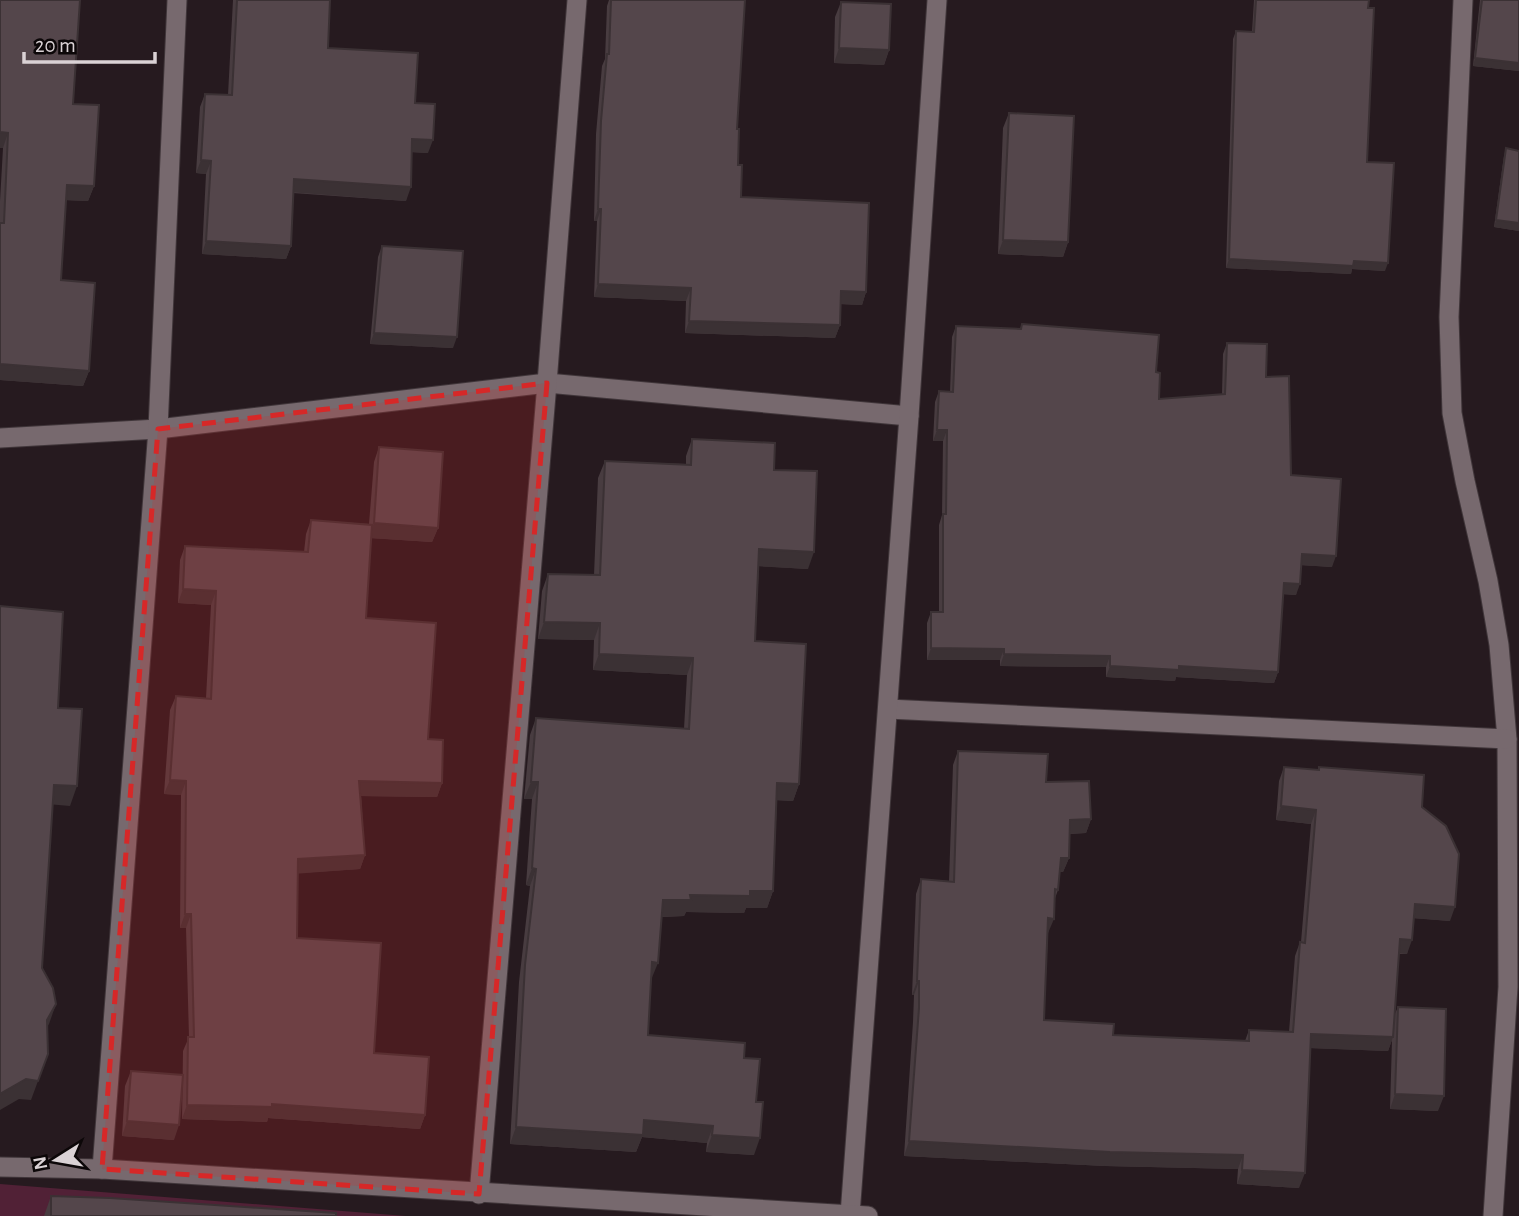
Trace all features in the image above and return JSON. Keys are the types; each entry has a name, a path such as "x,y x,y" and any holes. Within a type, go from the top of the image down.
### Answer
{"street":[{"path":"102,1170 158,429 177,0"},
{"path":"479,1194 577,0"},
{"path":"0,1167 102,1170 859,1216 888,709 937,0"},
{"path":"1463,0 1449,317 1452,413 1499,645 1507,739 1508,987 1493,1216"},
{"path":"0,438 158,429 547,383 909,416"},
{"path":"1499,645 1519,646"},
{"path":"888,709 1507,739"}],"highlighted area":[{"path":"547,383 479,1194 102,1169 158,429"}],"shaded area":[{"path":"0,1184 406,1216 0,1216"}],"building":[{"path":"0,0 80,0 73,104 99,105 94,186 67,185 61,280 95,283 89,371 0,364 0,223 4,223 8,133 0,132"},
{"path":"237,0 330,0 328,48 418,53 415,103 435,104 433,140 412,139 411,187 294,179 291,246 206,241 211,161 201,160 205,94 232,95"},
{"path":"611,0 745,0 737,129 738,165 742,165 741,197 869,203 866,292 841,291 840,325 689,321 691,288 598,284 601,121 609,54"},
{"path":"1256,0 1369,0 1368,8 1374,8 1367,162 1394,163 1388,263 1354,261 1353,266 1229,259 1236,31 1254,32"},
{"path":"1482,0 1519,0 1519,63 1475,58"},
{"path":"841,2 891,4 889,50 839,48"},
{"path":"1009,113 1074,116 1068,242 1003,240"},
{"path":"1506,148 1519,151 1519,223 1496,220"},
{"path":"382,246 463,251 457,337 374,333"},
{"path":"1022,324 1159,335 1156,372 1160,373 1159,399 1225,394 1227,343 1267,344 1266,377 1289,376 1291,475 1341,479 1336,556 1302,554 1300,584 1284,583 1278,672 1179,666 1179,670 1110,666 1110,656 1004,654 1004,649 931,648 931,612 943,612 943,514 946,514 947,430 937,430 939,391 953,392 956,326 1021,329"},
{"path":"692,439 775,443 774,470 817,471 814,552 759,549 755,641 806,644 799,784 777,783 773,891 750,891 750,896 690,895 691,900 663,900 658,963 652,962 648,1035 745,1043 744,1058 760,1059 756,1102 763,1102 760,1138 712,1135 713,1126 644,1120 643,1135 516,1127 525,965 536,869 532,868 538,782 531,782 536,718 689,729 693,658 599,654 600,623 544,622 548,574 600,575 605,461 691,465"},
{"path":"379,447 443,452 438,528 374,523"},
{"path":"311,520 372,525 366,618 436,623 428,739 443,740 442,783 359,781 365,855 298,859 297,938 381,943 374,1053 429,1057 425,1115 272,1104 272,1107 187,1105 188,1037 194,1037 191,914 185,914 186,781 170,780 176,696 211,699 216,591 183,589 185,546 308,552"},
{"path":"0,606 63,612 58,708 82,709 77,786 54,785 42,968 53,988 56,1004 47,1020 48,1054 38,1081 26,1079 0,1094"},
{"path":"958,751 1048,754 1046,782 1089,781 1091,819 1070,820 1069,858 1061,858 1058,890 1055,889 1054,919 1048,918 1044,1020 1114,1024 1113,1035 1249,1041 1249,1030 1293,1032 1300,942 1305,943 1316,810 1281,806 1284,767 1424,775 1422,807 1446,826 1459,854 1455,907 1415,904 1412,940 1400,939 1393,1037 1311,1034 1305,1173 1242,1170 1243,1155 1110,1152 909,1141 919,1008 917,981 921,879 954,882"},
{"path":"1398,1007 1446,1009 1444,1096 1395,1094"},
{"path":"131,1071 183,1075 179,1125 127,1121"},
{"path":"51,1196 336,1213 336,1216 51,1216"}]}
